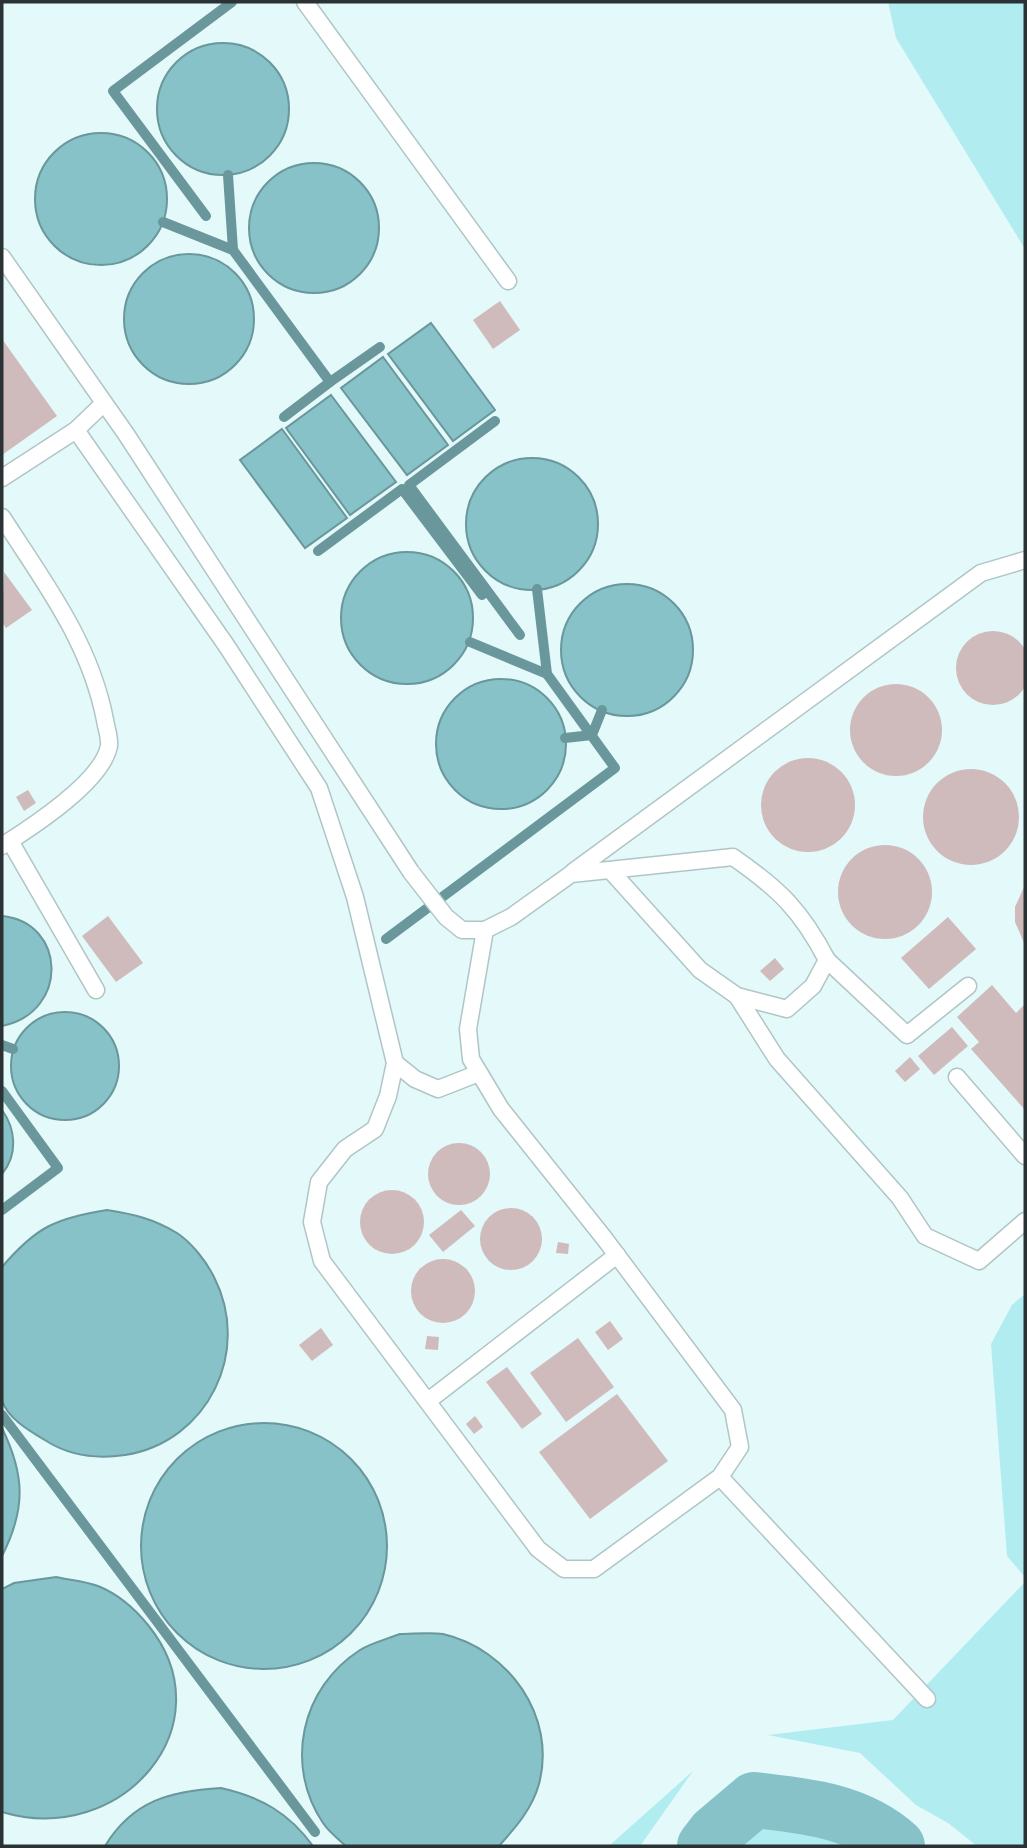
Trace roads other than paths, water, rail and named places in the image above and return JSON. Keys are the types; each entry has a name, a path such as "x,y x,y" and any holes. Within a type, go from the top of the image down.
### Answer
{"lane":[{"path":"305,2 508,281"},
{"path":"2,257 104,402 411,872 446,917 461,930 485,930 511,917 981,573 1025,560"},
{"path":"2,478 76,430 104,402"},
{"path":"76,430 226,645 318,788 355,897 395,1063 388,1096 375,1129 345,1149 318,1182 312,1222 322,1261 538,1549 564,1569 594,1569 720,1477 740,1447 733,1410 617,1255 501,1109 471,1059 468,1029 485,930"},
{"path":"2,517 73,625 100,692 109,745 96,771 60,804 6,843 96,990"},
{"path":"571,874 733,857 777,887 813,933 827,960 907,1035 968,986"},
{"path":"610,870 700,970 737,996 787,1009 813,986 827,960"},
{"path":"737,996 777,1059 900,1198 925,1236 979,1261 1025,1221"},
{"path":"395,1063 415,1079 438,1089 480,1073"},
{"path":"957,1077 1025,1156"},
{"path":"428,1401 617,1255"},
{"path":"720,1477 928,1699"}],"waterway":[{"path":"206,216 113,91 232,2"},
{"path":"228,175 233,250"},
{"path":"163,222 233,250 330,382 284,417"},
{"path":"330,382 380,347"},
{"path":"495,421 409,485 520,635"},
{"path":"318,551 402,489 482,595"},
{"path":"386,939 615,768 547,674 537,589"},
{"path":"470,642 547,674"},
{"path":"565,738 592,735 602,710"},
{"path":"2,1045 13,1049"},
{"path":"2,1091 58,1168 2,1210"},
{"path":"2,1415 315,1832"},
{"path":"705,1846 715,1833 754,1800 811,1808 848,1817 865,1824 897,1846"}]}
